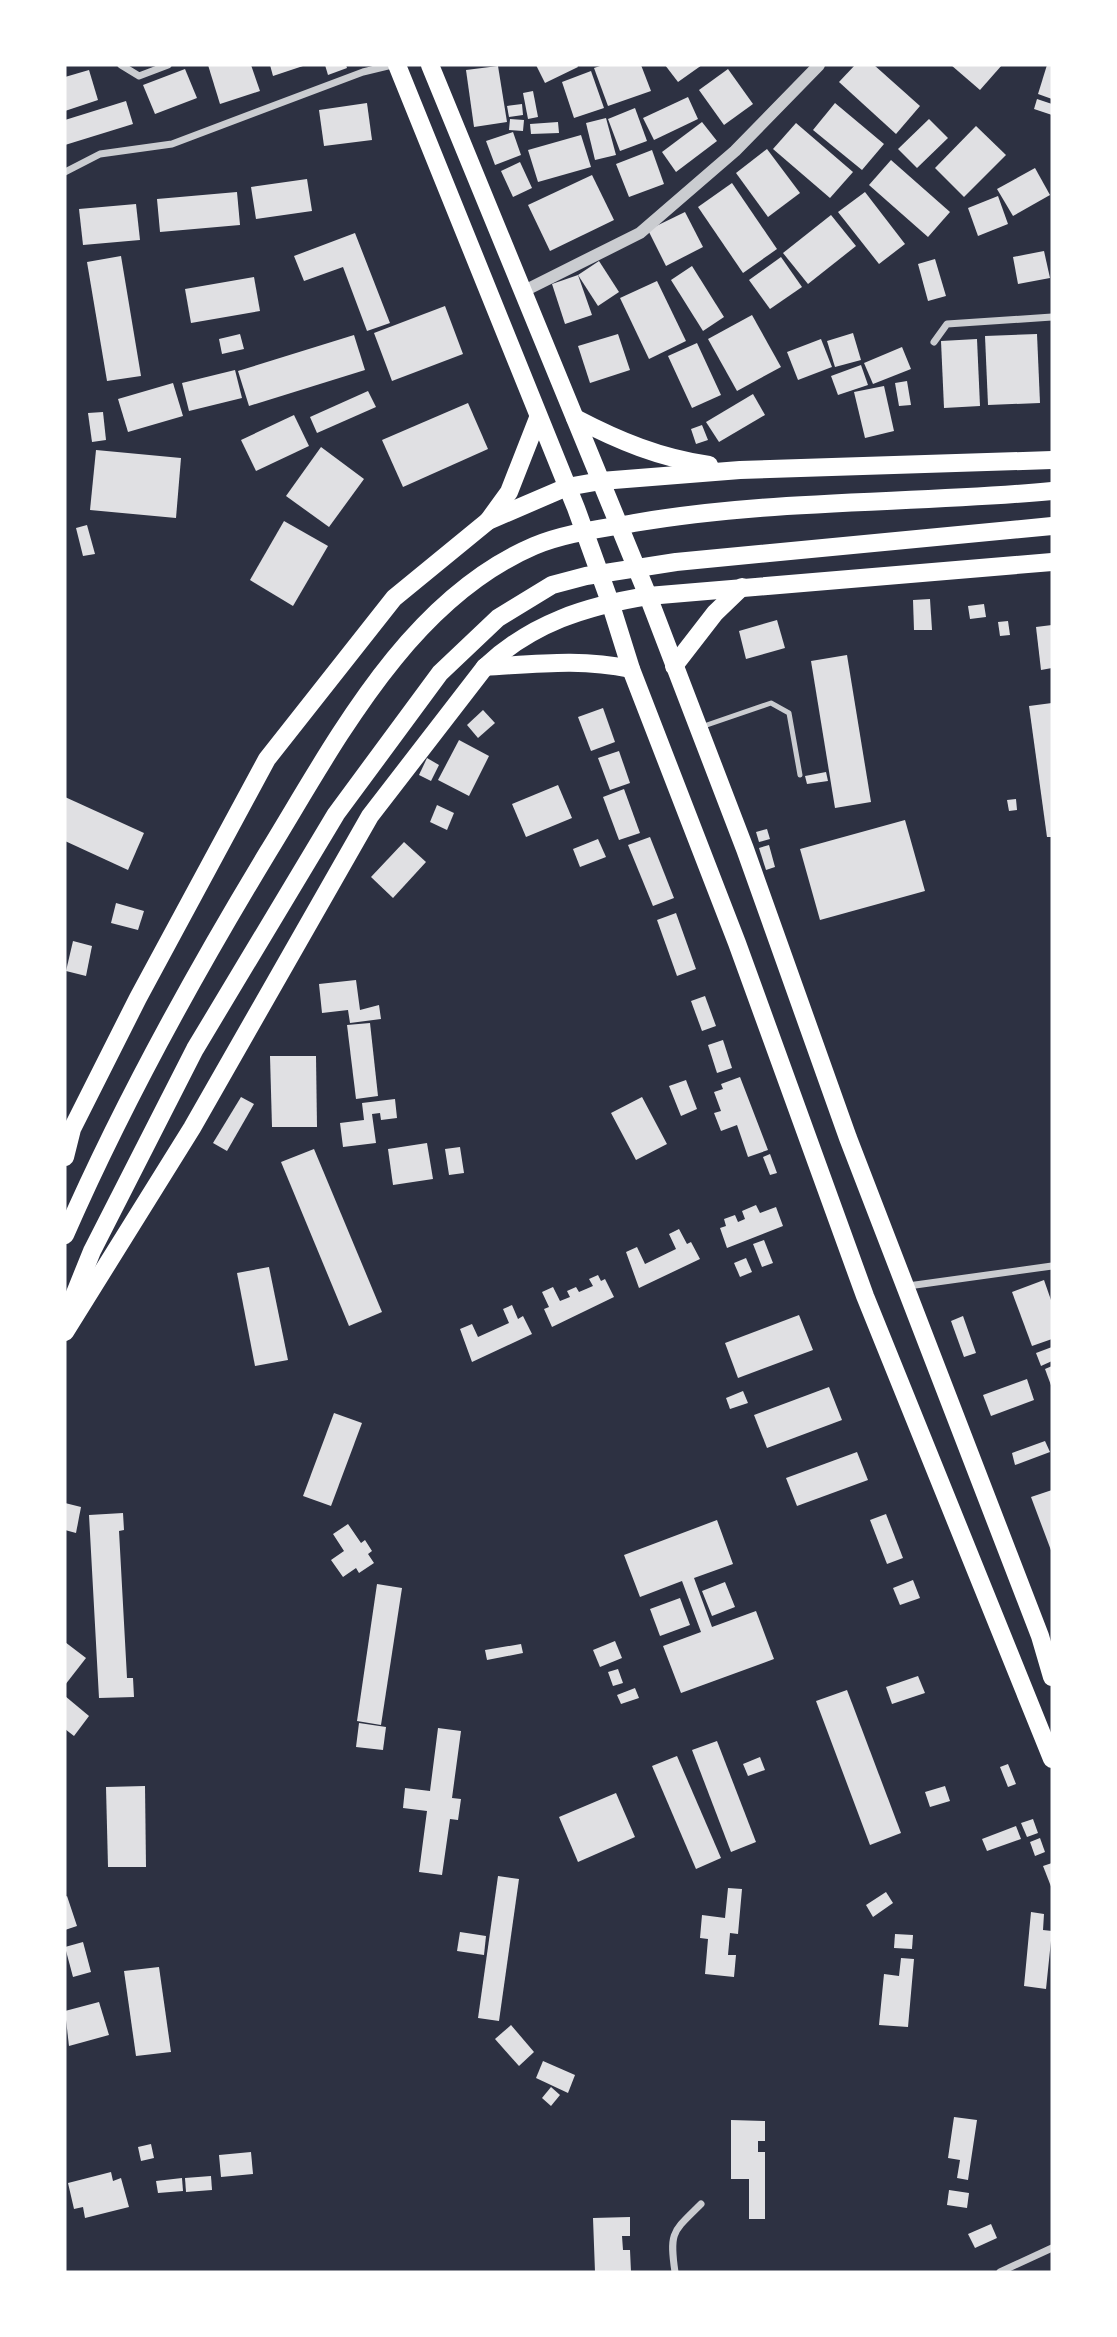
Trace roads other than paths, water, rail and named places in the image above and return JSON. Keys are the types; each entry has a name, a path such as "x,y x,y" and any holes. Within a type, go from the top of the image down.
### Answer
{"main road":[{"path":"397,65 567,487 610,602 631,669 737,943 865,1296 1052,1759"},
{"path":"430,65 648,596 745,849 848,1138 1040,1636 1052,1676"},
{"path":"65,1157 72,1129 138,998 267,759 394,598 488,521 509,492 538,418"},
{"path":"575,418 625,444 660,456 740,470"},
{"path":"488,521 567,487 601,481 740,470 1052,460"},
{"path":"65,1235 160,1036 200,964 312,779 395,655 474,577 535,546 570,535 668,517 785,506 936,500 1052,491"},
{"path":"65,1318 92,1251 195,1049 336,814 440,673 498,618 552,585 586,576 676,562 1052,526"},
{"path":"65,1332 192,1128 370,816 485,667 507,646 555,618 610,602 648,596 1052,562"},
{"path":"674,666 715,613 742,587"},
{"path":"485,667 560,660 596,661 631,669"}],"street":[{"path":"121,65 139,76 168,65"},
{"path":"65,172 100,154 172,144 363,72 392,65"},
{"path":"524,291 640,233 736,151 819,65"},
{"path":"934,342 947,324 1052,317"},
{"path":"907,1286 1052,1266"},
{"path":"675,2272 671,2238 678,2226 701,2204"},
{"path":"1000,2272 1052,2248"}],"lane":[{"path":"698,728 771,703 781,706 789,713 800,775"}]}
